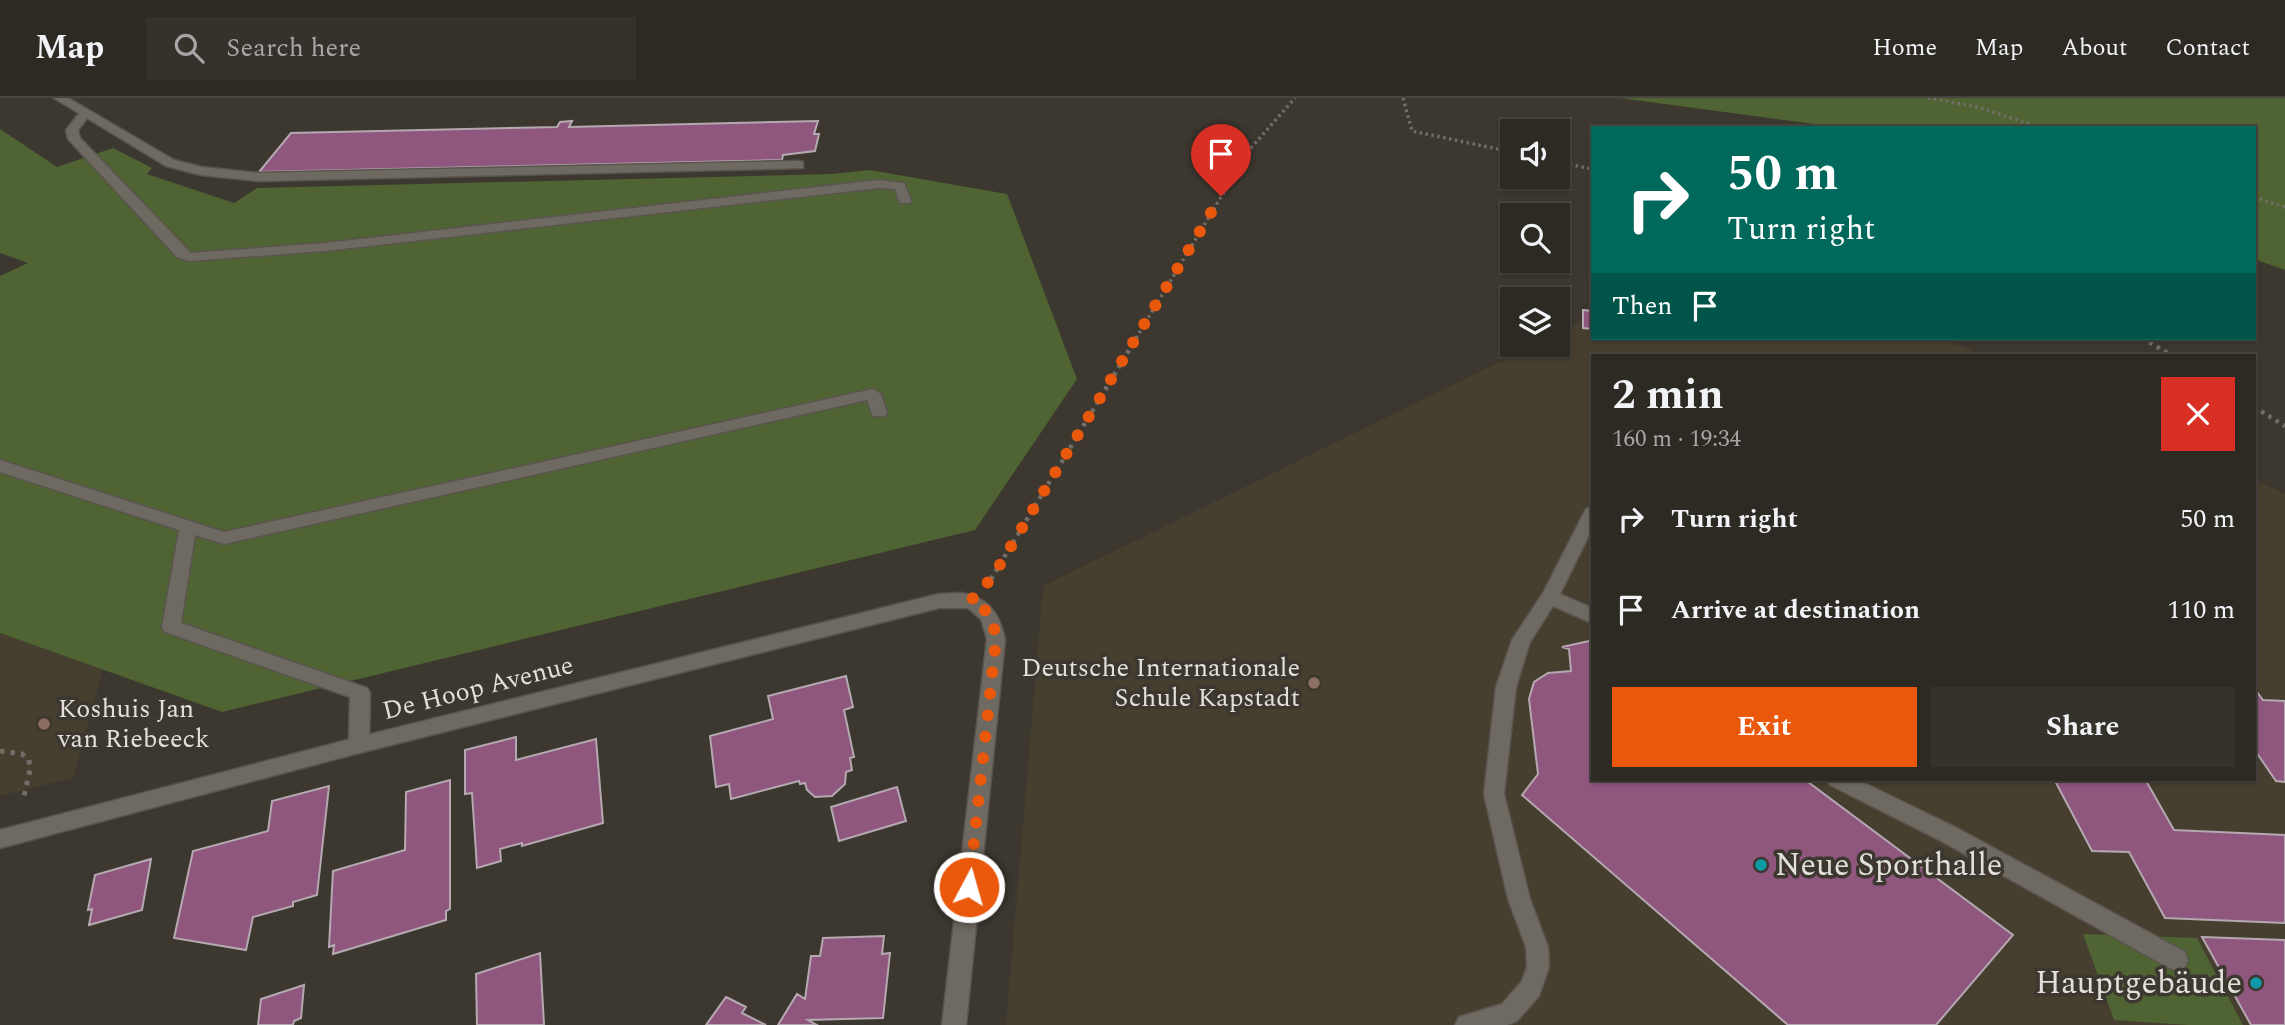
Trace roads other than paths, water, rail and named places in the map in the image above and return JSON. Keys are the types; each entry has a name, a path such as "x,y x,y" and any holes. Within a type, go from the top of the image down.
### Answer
{"street":[{"path":"60,98 170,163 201,171 258,177 799,165"},
{"path":"85,113 72,130 74,139 182,254 190,257 325,247 879,184 900,186 905,200"},
{"path":"0,466 188,524 224,538 873,394 879,411"},
{"path":"1467,1025 1508,1013 1531,988 1538,967 1537,947 1519,899 1494,794 1506,687 1521,640 1550,597 1591,515"},
{"path":"188,524 171,627 360,693 359,745"},
{"path":"1550,597 1591,616"},
{"name":"De Hoop Avenue","path":"0,839 359,745 939,601 970,601 981,605 988,612 996,639 954,1025"},
{"path":"1841,781 1950,835 2177,960"}],"place":[{"name":"Deutsche Internationale Schule Kapstadt","path":"1314,683"},
{"name":"Koshuis Jan van Riebeeck","path":"44,724"},
{"name":"Neue Sporthalle","path":"1761,865"},
{"name":"Hauptgebäude","path":"2256,983"}]}
